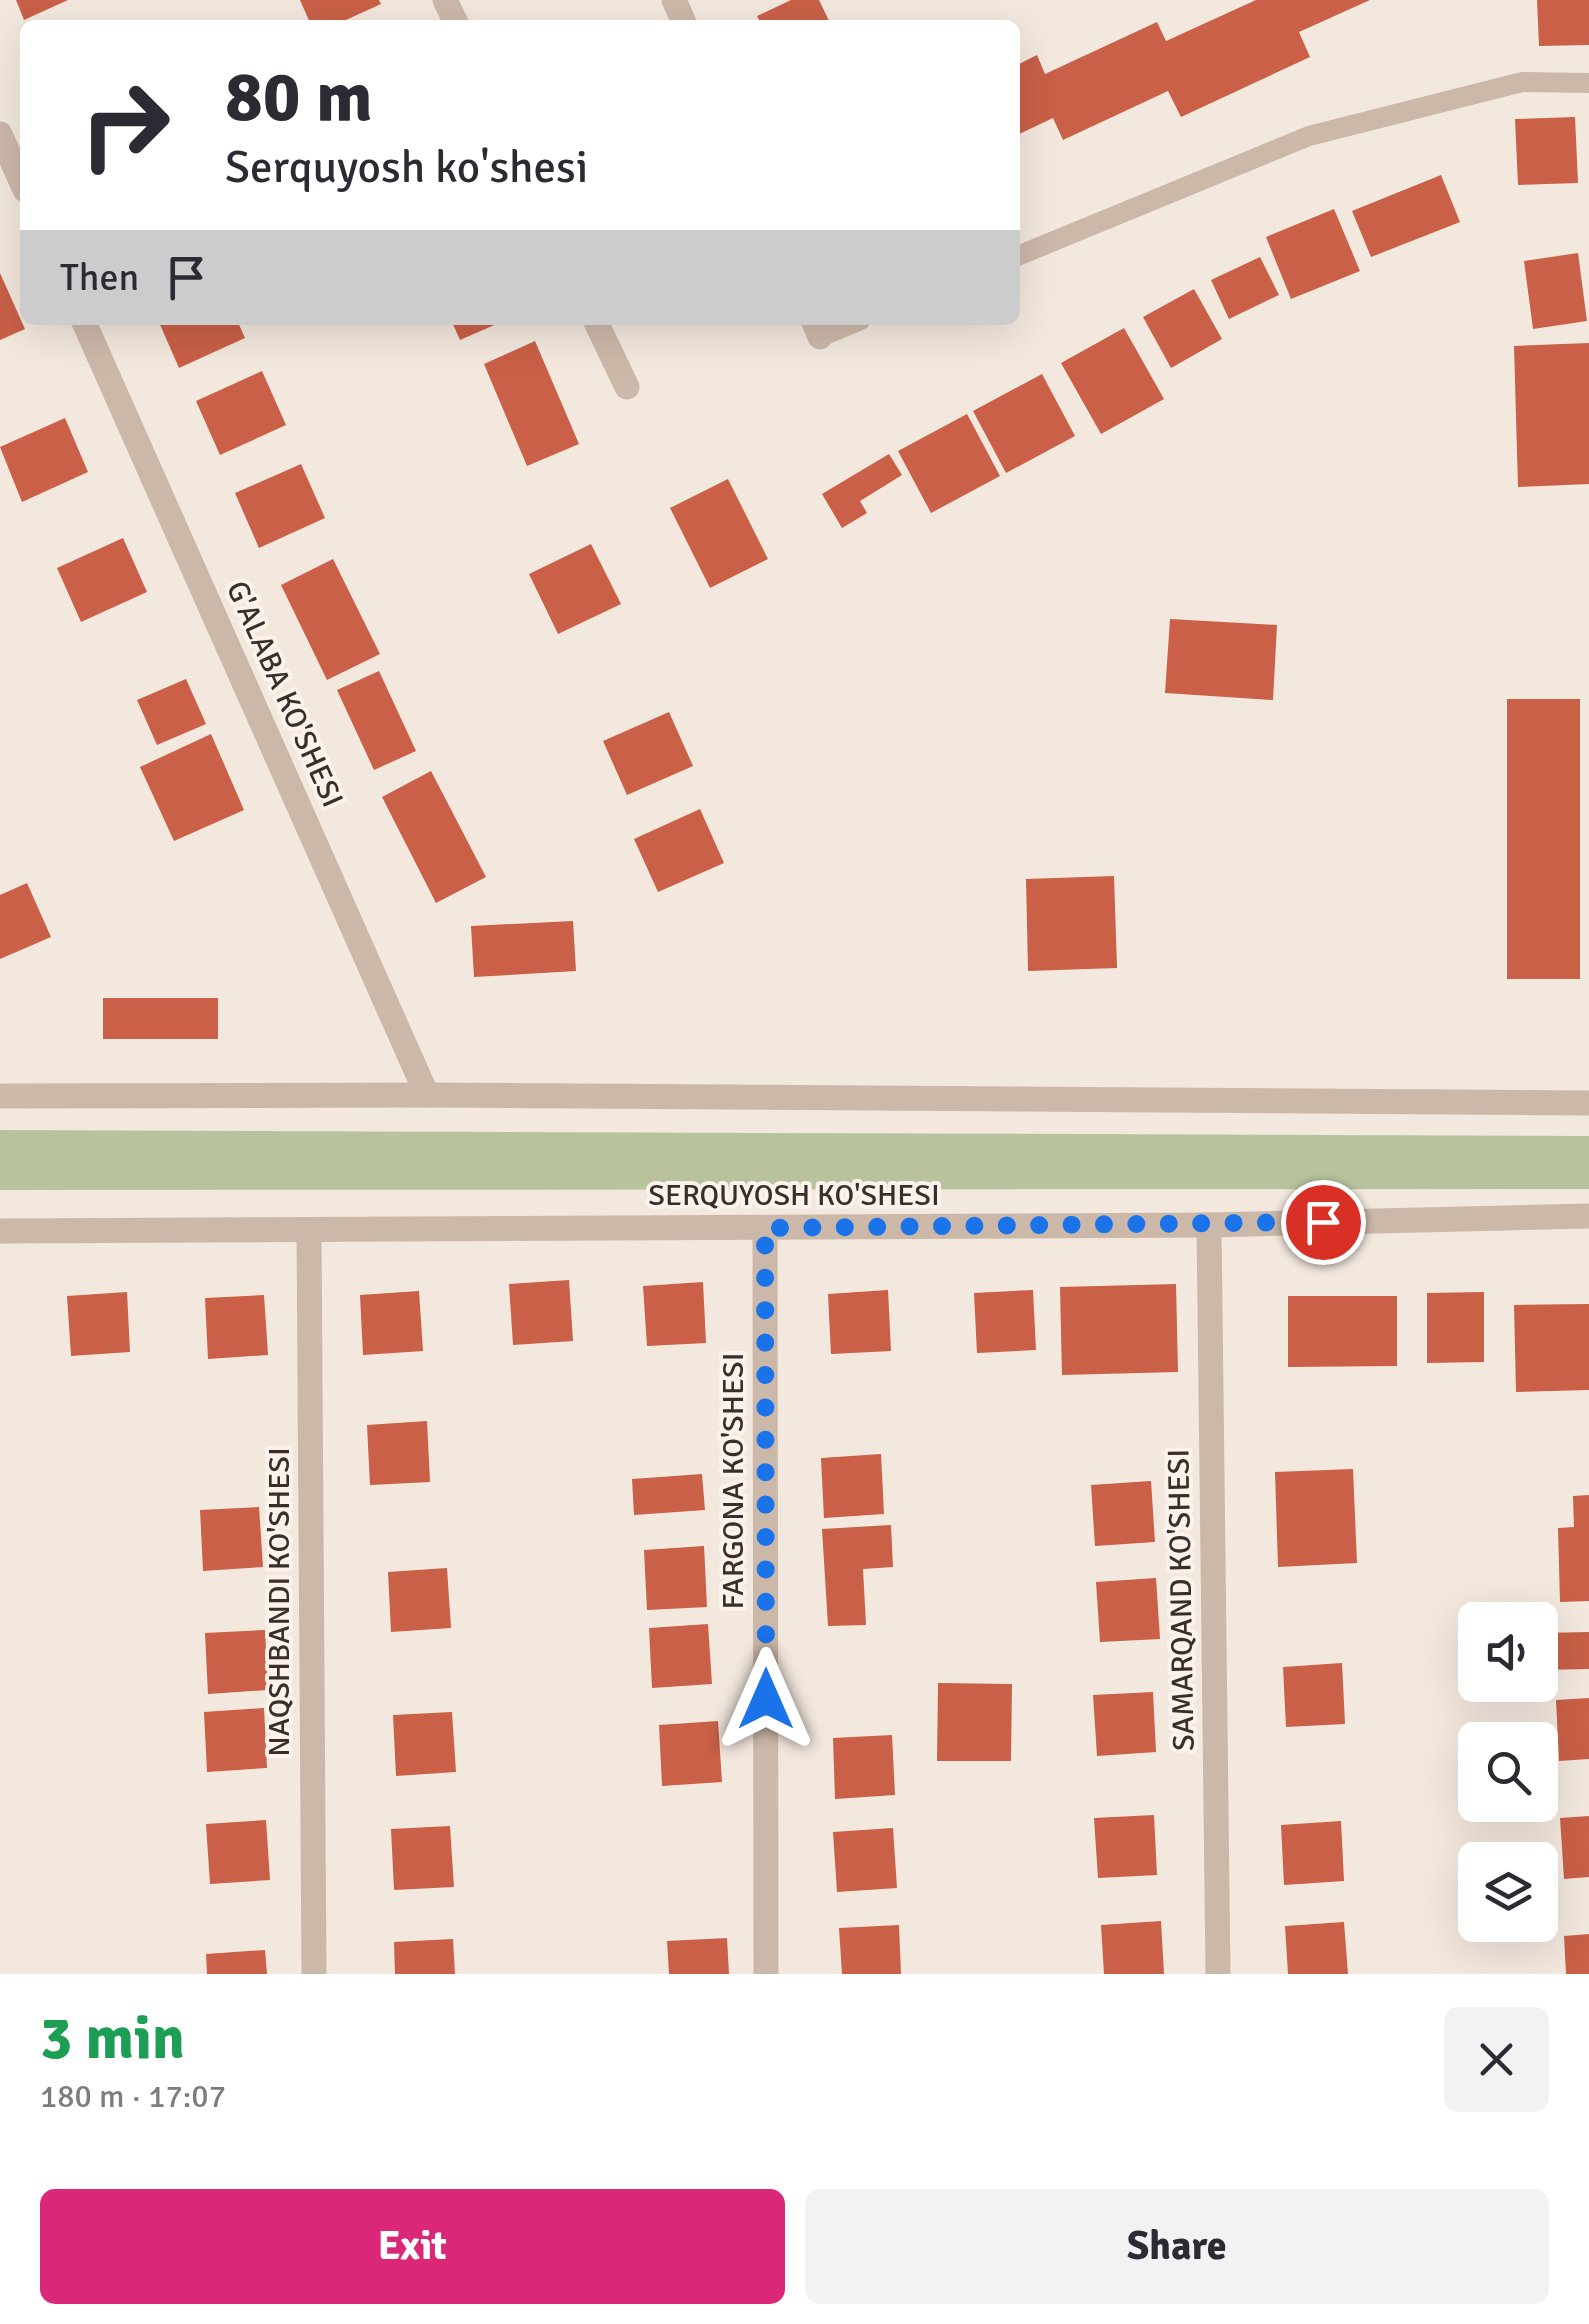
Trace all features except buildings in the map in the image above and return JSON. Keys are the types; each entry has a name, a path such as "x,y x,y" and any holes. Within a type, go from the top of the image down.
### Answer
{"street":[{"path":"0,134 20,179"},
{"name":"G'ALABA KO'SHESI","path":"85,325 427,1095"},
{"path":"598,325 627,387"},
{"path":"0,1096 1589,1103"},
{"name":"SERQUYOSH KO'SHESI","path":"0,1231 1208,1225 1589,1216"},
{"name":"SAMARQAND KO'SHESI","path":"1208,1225 1218,1974"},
{"name":"FARGONA KO'SHESI","path":"765,1228 766,1974"},
{"name":"NAQSHBANDI KO'SHESI","path":"309,1230 314,1974"}],"lane":[{"path":"1020,255 1309,136 1522,82 1589,83"}],"green space":[{"path":"0,1130 1589,1136 1589,1189 0,1190"}],"route":[{"path":"766,1699 765,1228 1323,1222"}]}
